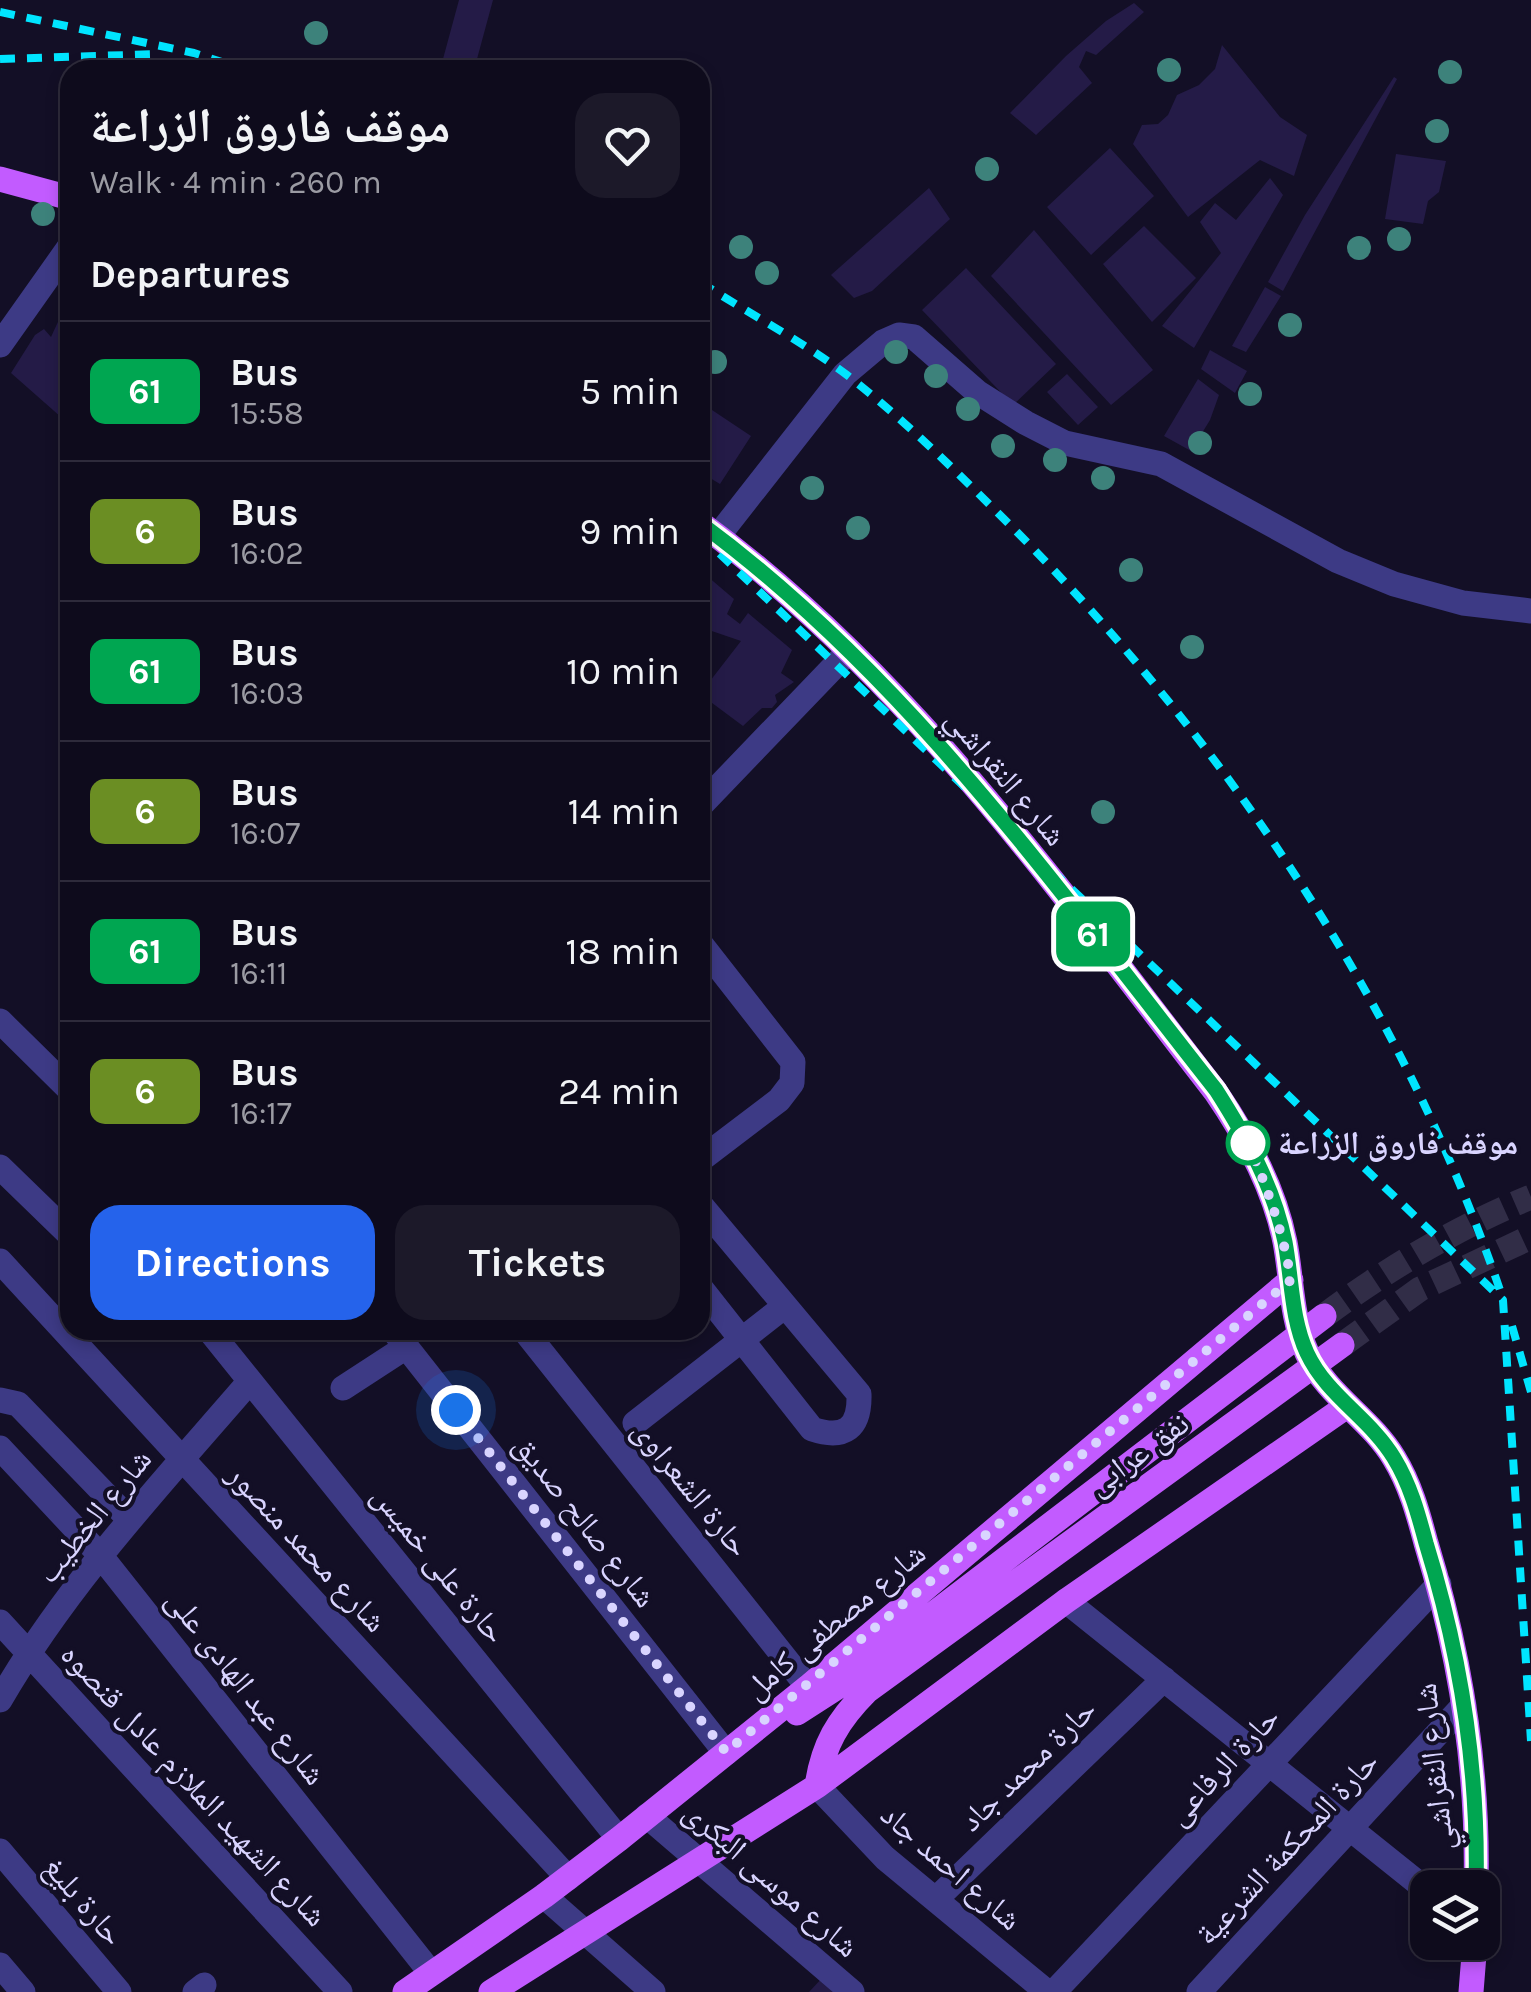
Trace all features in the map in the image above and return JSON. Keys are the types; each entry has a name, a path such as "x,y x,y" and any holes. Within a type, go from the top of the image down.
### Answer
{"main road":[{"path":"0,179 60,195"},
{"name":"شارع النقراشي","path":"710,531 785,592 906,710 1018,837 1216,1090 1238,1125 1272,1200 1284,1238 1300,1335 1314,1366 1347,1406 1373,1429 1410,1488 1439,1584 1464,1705 1475,1870"},
{"name":"شارع مصطفى كامل","path":"405,1992 619,1839 808,1686 1291,1280"},
{"name":"نفق عرابى","path":"726,1752 838,1686 1324,1316"},
{"name":"نفق عرابى","path":"817,1786 828,1739 844,1714 867,1691 1342,1346"},
{"path":"491,1992 817,1786 1066,1601 1347,1406"},
{"path":"1471,1992 1473,1960"}],"street":[{"path":"0,346 60,260"},
{"path":"710,529 846,374 883,342 899,335 914,337 978,392 1065,443 1162,464 1338,560 1394,584 1464,602 1531,611"},
{"path":"710,796 848,652"},
{"path":"710,955 793,1062 792,1083 779,1100 710,1152"},
{"path":"1,1022 60,1080"},
{"path":"0,1166 60,1226"},
{"path":"710,1216 859,1394 860,1413 849,1429 831,1436 812,1430 710,1300"},
{"name":"شارع محمد منصور","path":"0,1262 60,1328"},
{"path":"635,1423 785,1306"},
{"name":"شارع محمد منصور","path":"71,1340 568,1878"},
{"name":"حارة على خميس","path":"217,1340 619,1839"},
{"path":"343,1388 399,1340"},
{"name":"شارع صالح صديق","path":"401,1340 726,1752"},
{"name":"حارة الشعراوى","path":"532,1340 808,1686"},
{"name":"شارع الخطيب","path":"0,1700 28,1652 100,1555 250,1381"},
{"path":"0,1400 18,1404 130,1520"},
{"name":"شارع عبد الهادى على","path":"0,1448 100,1555 431,1974"},
{"name":"حارة الرفاعى","path":"1050,1992 1439,1584"},
{"path":"1066,1601 1410,1876"},
{"name":"شارع الشهيد الملازم عادل قنصوه","path":"0,1622 340,1992"},
{"name":"حارة محمد جاد","path":"936,1898 1164,1679"},
{"name":"حارة المحكمة الشرعية","path":"1199,1992 1464,1705"},
{"name":"شارع احمد جاد","path":"817,1786 885,1858 1050,1992"},
{"name":"شارع موسى البكرى","path":"647,1816 852,1992"},
{"name":"حارة بليغ","path":"0,1851 118,1992"},
{"path":"544,1896 653,1992"},
{"path":"0,1965 23,1992"}],"building":[{"path":"459,0 493,0 477,60 443,60"},
{"path":"1134,3 1144,12 1096,55 1086,51 1079,67 1092,83 1036,135 1010,113 1066,56 1106,21"},
{"path":"1222,45 1280,117 1307,135 1294,176 1260,160 1188,217 1133,144 1142,125 1158,124 1168,115 1177,95 1199,85 1215,69"},
{"path":"1394,77 1397,79 1283,291 1268,282 1305,215"},
{"path":"1110,148 1154,196 1091,255 1047,207"},
{"path":"1396,154 1446,161 1439,192 1428,201 1423,224 1385,219"},
{"path":"1270,178 1283,195 1194,348 1162,326 1221,253 1200,222 1215,203 1236,220"},
{"path":"929,188 950,219 872,291 854,298 831,275"},
{"path":"1144,226 1196,278 1152,322 1103,264"},
{"path":"1034,230 1153,370 1111,405 991,276"},
{"path":"966,268 1056,364 1013,405 922,310"},
{"path":"1265,287 1281,296 1246,352 1232,346"},
{"path":"60,318 60,416 11,373 35,335 44,329 51,337"},
{"path":"1210,350 1247,371 1235,393 1201,369"},
{"path":"1067,374 1098,407 1078,425 1047,392"},
{"path":"1198,379 1219,395 1210,420 1191,451 1164,436"},
{"path":"710,409 751,436 720,484 710,478"},
{"path":"710,579 734,599 727,614 740,624 748,613 792,650 781,673 794,682 775,695 777,702 772,708 762,708 743,726 710,701 710,681 741,641 710,630"},
{"path":"824,1976 841,1992 809,1992"}],"tunnel":[{"path":"1324,1316 1424,1250 1531,1197"},
{"path":"1342,1345 1420,1289 1531,1237"}],"railway":[{"path":"0,12 215,60"},
{"path":"0,59 159,54"},
{"path":"710,288 830,363 912,430 1014,529 1166,699 1236,789 1301,884 1360,981 1414,1082 1461,1186 1501,1293"},
{"path":"710,545 1503,1300 1531,1741"},
{"path":"1512,1326 1531,1392"}],"bus line":[{"name":"61","path":"710,530 785,592 848,652 962,772 1018,837 1216,1090 1238,1125 1257,1161 1284,1238 1296,1319 1306,1351 1334,1394 1373,1429 1410,1488 1439,1584 1464,1705 1477,1870"}],"place":[{"name":"موقف فاروق الزراعة","path":"1248,1143"}],"route":[{"path":"456,1410 726,1752 1291,1280 1284,1238 1248,1143"}]}
